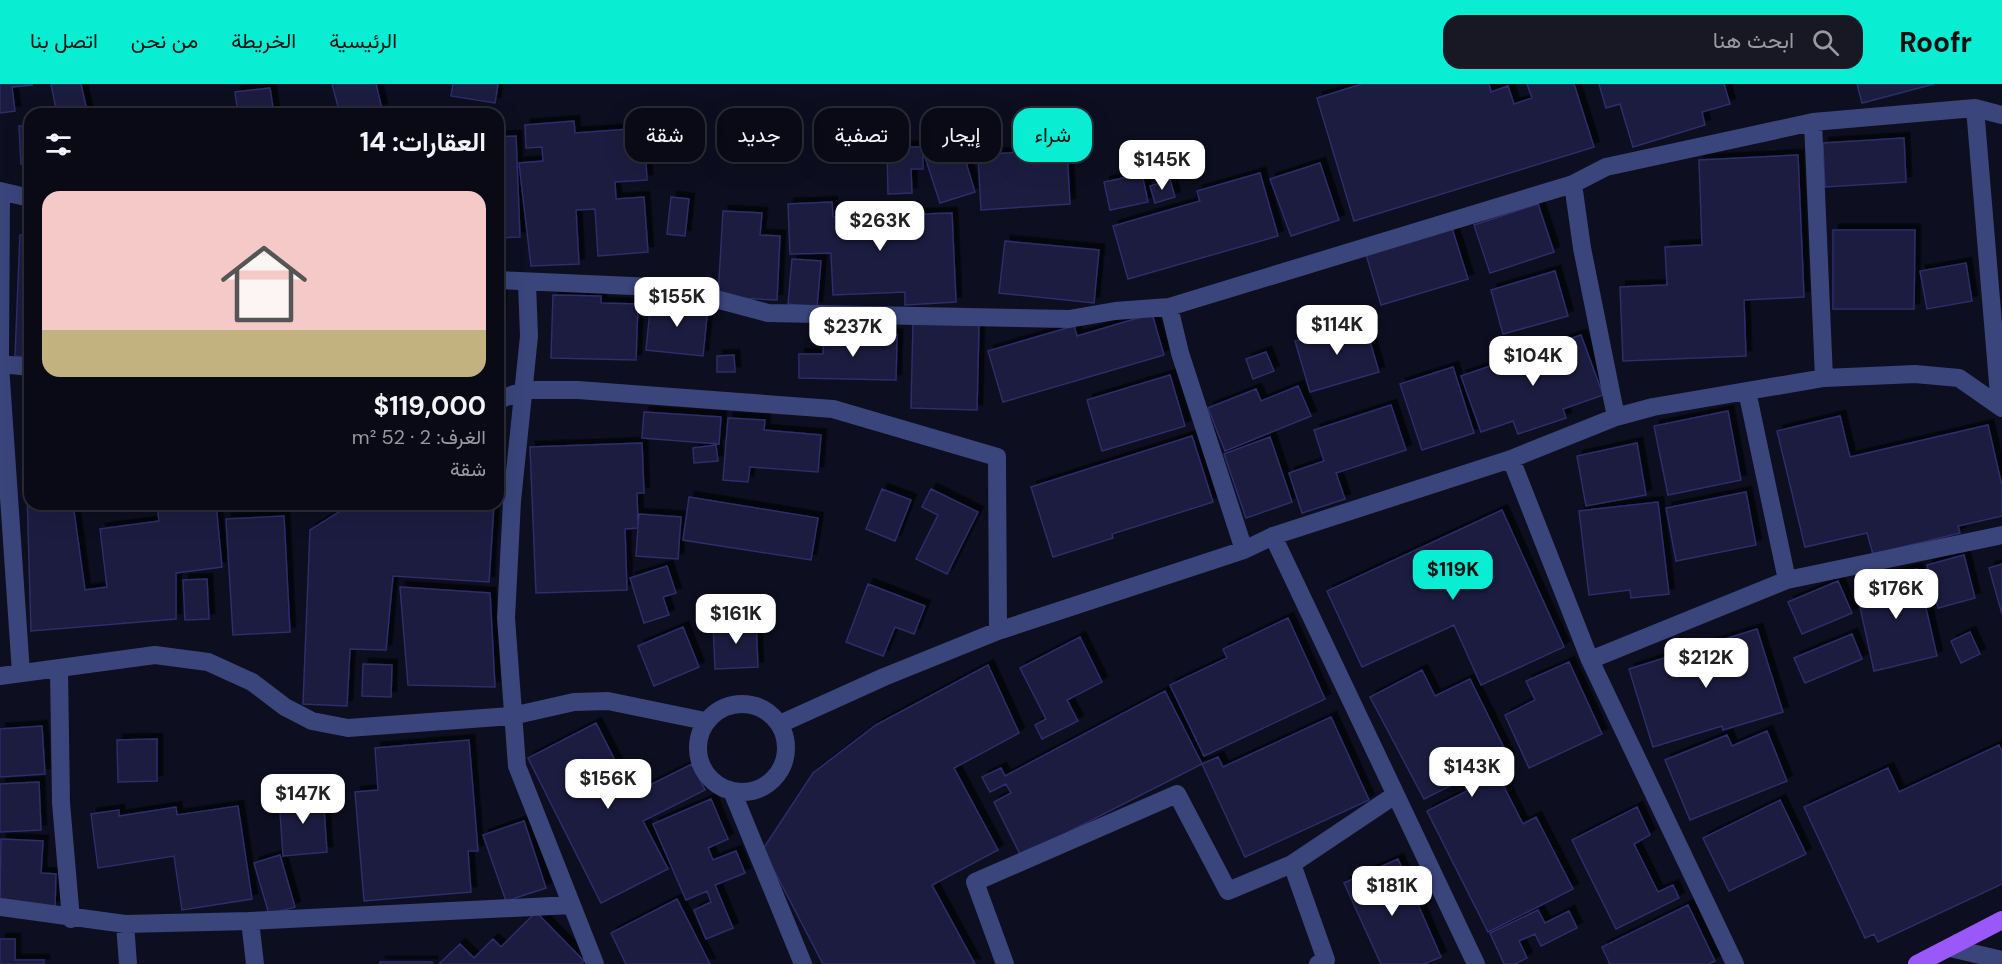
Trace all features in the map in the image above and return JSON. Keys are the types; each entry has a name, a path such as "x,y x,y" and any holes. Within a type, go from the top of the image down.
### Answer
{"main road":[{"path":"1917,964 2002,920"}],"street":[{"path":"504,281 655,287 693,293 768,313 1069,319 1115,311 1169,307 1573,184 1606,167 1813,122 1975,108 2002,115"},
{"path":"1975,108 2001,407"},
{"path":"1813,122 1824,378"},
{"path":"1573,184 1582,248 1616,417"},
{"path":"0,357 0,191 24,197"},
{"path":"527,283 529,336 512,501 506,618 517,766 596,964"},
{"path":"1169,307 1180,353 1244,550"},
{"path":"21,673 0,365 24,367"},
{"path":"780,724 884,677 998,631 1244,550 1273,536 1511,459 1616,417 1653,407 1824,378 1915,374 1959,378 2001,407"},
{"path":"504,398 525,390 578,390 833,409 997,457 998,631"},
{"path":"1747,391 1786,580"},
{"path":"1511,459 1590,660 1736,964"},
{"path":"1590,660 1786,580 2002,535"},
{"path":"1273,536 1476,964"},
{"path":"0,676 154,656 208,662 252,682 285,707 312,722 348,728 512,716 574,702 608,701 705,721"},
{"path":"59,669 61,803 71,919"},
{"path":"743,703 758,706 770,713 780,724 785,738 786,753 782,767 773,779 761,788 747,792 732,791 712,780 699,762 697,748 699,734 705,721 716,711 743,703"},
{"path":"732,791 803,964"},
{"path":"1005,964 975,882 1177,794 1228,891 1292,864 1395,795"},
{"path":"1292,864 1326,960 1318,964"},
{"path":"0,907 71,919 125,924 250,921 571,905"},
{"path":"250,921 255,964"},
{"path":"125,924 128,964"},
{"path":"1950,948 2002,960"}],"building":[{"path":"0,84 32,85 12,87 15,111 0,113"},
{"path":"51,84 81,84 86,108 56,108"},
{"path":"332,84 376,84 382,108 338,108"},
{"path":"453,84 498,84 495,103 451,96"},
{"path":"1362,84 1489,84 1491,92 1508,86 1514,104 1532,98 1527,84 1574,84 1594,147 1354,221 1317,98"},
{"path":"1599,84 1724,84 1730,104 1702,112 1705,125 1633,147 1620,104 1606,108"},
{"path":"1857,84 1934,84 1862,103"},
{"path":"270,88 273,108 237,108 235,92"},
{"path":"574,121 575,133 625,129 625,162 646,162 647,180 615,182 616,199 644,197 648,252 598,256 595,209 576,210 579,264 531,266 519,163 543,161 542,147 526,148 525,125"},
{"path":"19,126 24,126 24,164 21,164"},
{"path":"516,136 520,237 504,238 504,137"},
{"path":"1904,138 1906,182 1825,187 1823,143"},
{"path":"909,147 921,147 923,169 911,169 912,193 888,194 887,162 909,162"},
{"path":"1001,153 1013,153 1013,162 1068,162 1070,204 981,210 978,162 1001,162"},
{"path":"1798,155 1804,297 1744,300 1746,356 1623,361 1620,287 1667,285 1665,247 1702,245 1699,160"},
{"path":"927,162 966,162 975,192 940,203"},
{"path":"1320,163 1339,220 1291,236 1270,179"},
{"path":"1260,173 1278,236 1128,279 1113,226 1200,201 1197,191"},
{"path":"1142,174 1148,202 1110,210 1104,182"},
{"path":"1170,180 1175,197 1155,203 1150,186"},
{"path":"671,197 689,199 685,236 667,234"},
{"path":"832,202 833,217 952,213 956,302 905,305 905,292 833,295 831,253 790,254 788,204"},
{"path":"1538,204 1554,252 1490,273 1474,225"},
{"path":"723,211 762,213 760,235 780,236 777,300 718,297"},
{"path":"1451,225 1468,279 1381,305 1365,251"},
{"path":"1833,230 1915,230 1914,309 1833,309"},
{"path":"20,235 24,235 24,357 15,356"},
{"path":"1005,241 1099,250 1094,303 999,293"},
{"path":"792,259 821,261 817,307 788,304"},
{"path":"1966,263 1972,301 1927,309 1920,271"},
{"path":"1555,271 1568,316 1503,334 1491,290"},
{"path":"553,295 601,296 601,303 638,304 636,360 551,358"},
{"path":"651,300 708,306 703,356 646,350"},
{"path":"1152,314 1164,355 1003,402 988,351 1074,326 1077,336"},
{"path":"1364,321 1379,372 1310,392 1295,341"},
{"path":"913,324 979,325 977,410 911,408"},
{"path":"824,333 897,335 896,380 799,378 799,354 823,354"},
{"path":"1581,335 1603,395 1563,409 1566,418 1518,434 1513,421 1481,432 1461,376"},
{"path":"1266,352 1274,371 1253,379 1246,359"},
{"path":"734,355 735,372 717,372 717,356"},
{"path":"1453,367 1474,433 1422,450 1400,384"},
{"path":"1170,375 1185,426 1102,451 1087,400"},
{"path":"1298,386 1311,416 1225,451 1208,408 1256,389 1261,401"},
{"path":"1391,405 1406,450 1336,473 1345,499 1302,513 1289,473 1324,461 1314,430"},
{"path":"1728,411 1741,480 1668,495 1654,426"},
{"path":"644,412 721,417 719,444 642,438"},
{"path":"1840,416 1850,457 1988,425 2002,486 2002,516 1958,526 1960,533 1873,554 1867,533 1805,547 1777,431"},
{"path":"728,418 765,420 764,430 821,435 818,472 750,467 748,482 723,480"},
{"path":"1192,436 1213,502 1112,534 1113,538 1053,557 1031,487"},
{"path":"1270,437 1292,502 1246,518 1224,454"},
{"path":"642,443 644,493 637,493 638,528 625,529 627,590 536,593 530,447"},
{"path":"1637,443 1646,495 1586,506 1577,456"},
{"path":"716,445 718,461 694,463 693,448"},
{"path":"882,489 911,500 895,541 866,529"},
{"path":"931,489 978,512 947,574 916,559 938,515 922,507"},
{"path":"1746,492 1756,545 1676,561 1666,508"},
{"path":"689,497 818,518 811,560 683,540"},
{"path":"1658,502 1669,594 1631,598 1630,590 1589,595 1579,511"},
{"path":"28,510 74,510 85,590 107,587 100,529 159,521 158,510 217,510 222,567 176,573 176,619 31,631"},
{"path":"342,510 494,510 489,582 393,576 386,650 350,649 347,706 303,704 310,530"},
{"path":"1502,510 1564,647 1481,685 1454,625 1362,667 1327,591"},
{"path":"639,514 681,517 678,559 636,556"},
{"path":"284,516 290,632 233,635 226,519"},
{"path":"1964,555 1975,598 1938,608 1927,565"},
{"path":"2002,564 2002,614 1989,568"},
{"path":"667,566 676,593 663,597 669,615 644,623 630,578"},
{"path":"1917,569 1937,656 1874,671 1855,584"},
{"path":"207,579 209,619 185,620 183,580"},
{"path":"1838,581 1852,613 1802,634 1788,602"},
{"path":"868,584 925,606 914,634 895,627 883,656 846,642"},
{"path":"400,587 490,593 495,687 408,685"},
{"path":"1288,618 1325,699 1204,756 1170,685 1227,658 1223,649"},
{"path":"756,621 758,667 715,669 713,623"},
{"path":"683,627 699,667 654,686 638,646"},
{"path":"1757,629 1783,712 1723,730 1722,726 1653,747 1629,669"},
{"path":"1970,632 1980,654 1961,663 1951,641"},
{"path":"1852,634 1862,659 1805,683 1794,658"},
{"path":"1080,637 1102,682 1067,700 1078,721 1042,739 1035,725 1046,719 1020,668"},
{"path":"1569,662 1602,734 1529,768 1505,715 1535,700 1526,681"},
{"path":"363,664 392,665 391,697 362,696"},
{"path":"988,665 1019,733 954,768 998,850 932,885 975,964 823,964 763,849 813,773 876,725"},
{"path":"1422,670 1435,696 1470,679 1509,758 1495,766 1504,787 1523,824 1536,817 1573,889 1488,932 1427,811 1467,791 1462,780 1424,799 1370,697"},
{"path":"1165,691 1202,764 1021,856 994,802 1011,793 1006,784 990,792 982,777 1001,768 1005,776"},
{"path":"1331,717 1369,800 1245,857 1202,764 1218,757 1223,767"},
{"path":"596,723 632,794 692,764 705,790 643,821 668,869 601,903 528,758"},
{"path":"42,726 45,774 0,777 0,729"},
{"path":"1767,731 1787,781 1690,820 1665,760 1727,735 1732,746"},
{"path":"157,739 157,781 118,782 117,740"},
{"path":"469,740 478,851 468,851 471,892 364,901 355,792 378,790 375,748"},
{"path":"1999,745 2002,752 2002,884 1878,942 1874,934 1865,938 1804,807 1888,768 1899,792"},
{"path":"39,782 41,830 0,832 0,784"},
{"path":"323,794 327,852 283,856 279,798"},
{"path":"711,799 728,839 708,848 713,860 736,851 745,873 715,885 733,928 706,939 694,910 711,902 707,891 686,900 653,824"},
{"path":"1780,800 1806,854 1729,891 1703,838"},
{"path":"238,806 252,899 182,910 174,856 98,868 91,814 119,810 119,816 176,807 177,815"},
{"path":"1637,807 1650,835 1634,844 1658,892 1673,885 1679,898 1616,929 1572,840"},
{"path":"524,821 546,888 506,901 483,835"},
{"path":"1,839 43,841 41,873 56,874 55,907 0,905"},
{"path":"280,855 295,907 269,914 254,863"},
{"path":"1398,859 1441,957 1424,964 1381,964 1344,883"},
{"path":"677,899 710,964 626,964 611,933"},
{"path":"1688,905 1715,961 1708,964 1610,964 1602,947"},
{"path":"1538,910 1545,923 1569,911 1577,928 1541,946 1535,934 1519,941 1527,958 1515,964 1504,964 1490,933"},
{"path":"536,912 584,961 581,964 439,964 460,944 474,958 493,939 501,947"},
{"path":"0,939 15,939 15,960 44,960 44,964 0,964"},
{"path":"380,962 432,962 432,964 380,964"}]}
